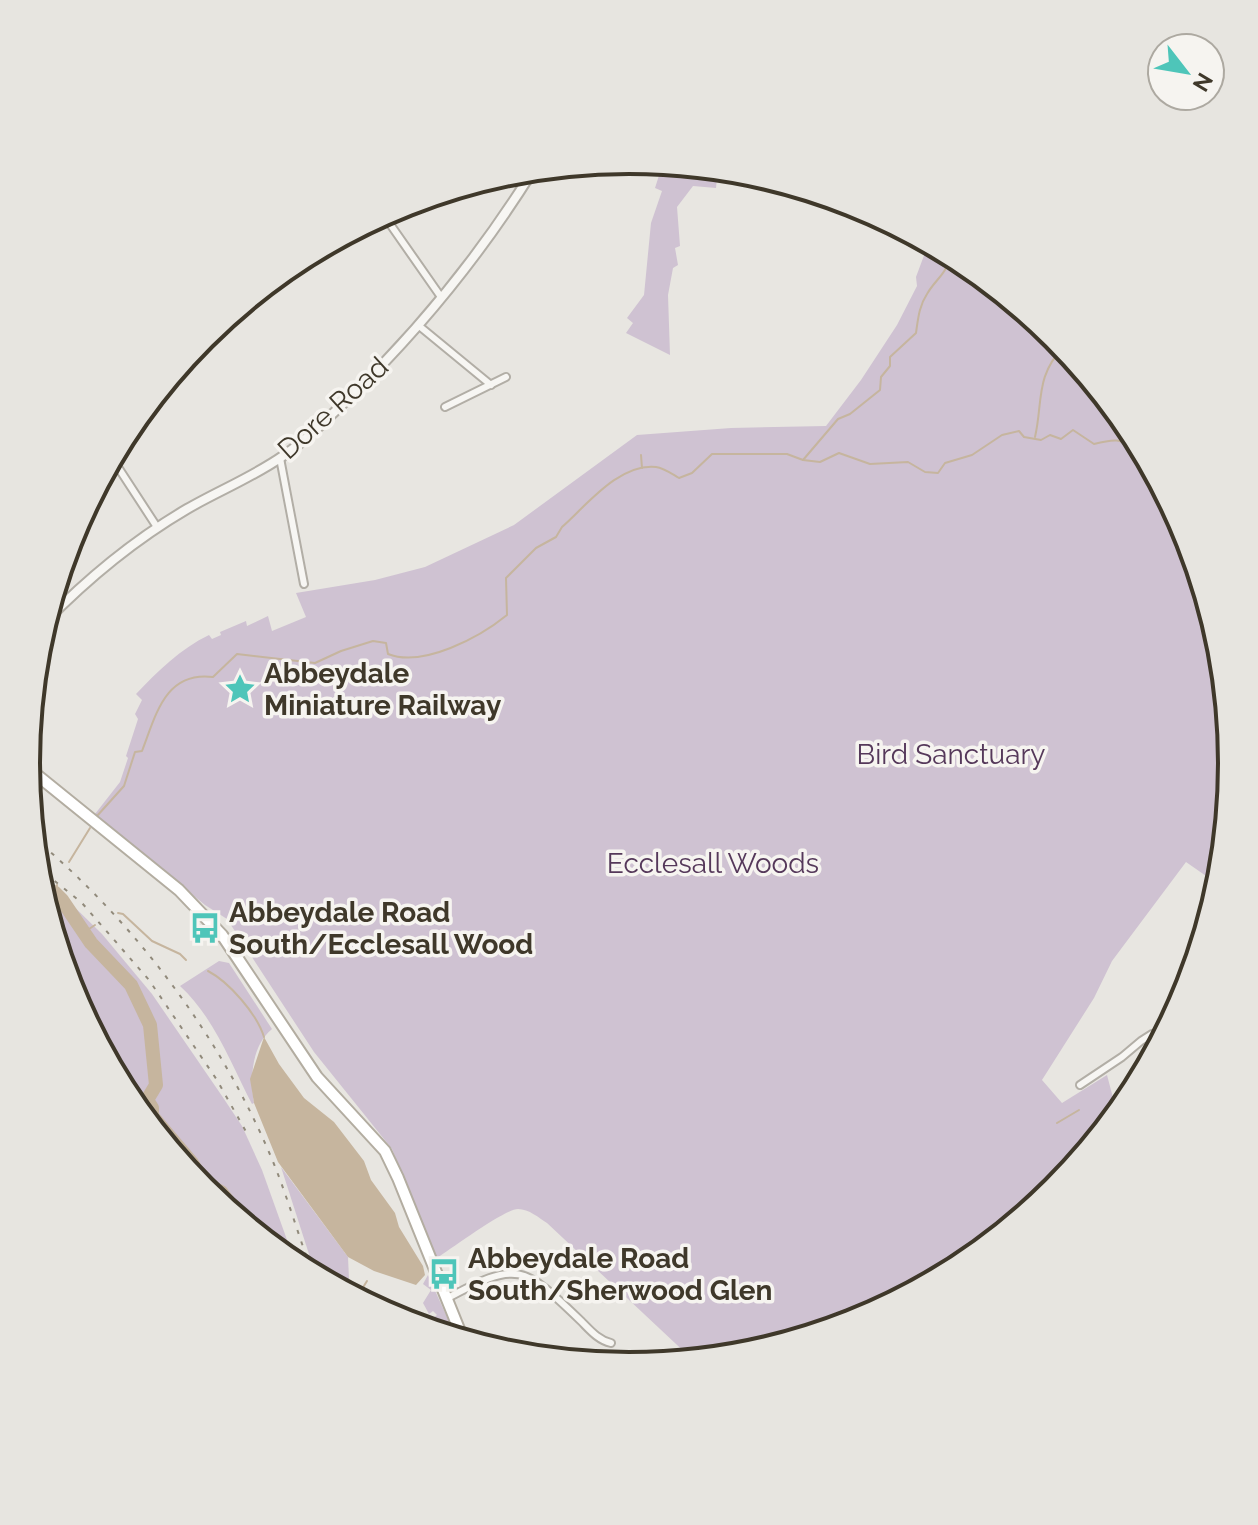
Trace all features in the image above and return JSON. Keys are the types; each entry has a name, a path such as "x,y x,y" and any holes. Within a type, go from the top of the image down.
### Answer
{"main road":[{"path":"40,778 179,890 213,924 317,1077 385,1151 457,1325"}],"street":[{"name":"Dore Road","path":"62,605 157,527 280,458 322,424 418,325 524,183"},
{"path":"390,224 441,297"},
{"path":"418,325 491,385"},
{"path":"445,407 506,377"},
{"path":"280,458 304,584"},
{"path":"119,468 157,527"},
{"path":"1080,1085 1151,1035"},
{"path":"446,1299 485,1278 520,1274 539,1282 599,1339 611,1343"}],"green space":[{"path":"659,175 717,181 716,188 693,186 677,207 680,246 675,248 678,265 673,268 668,295 670,355 626,333 633,323 627,318 644,295 651,223 662,191 655,188"},
{"name":"Ecclesall Woods","path":"925,253 988,295 1045,346 1072,374 1119,435 1157,502 1187,573 1207,648 1213,686 1217,724 1217,801 1207,877 1186,862 1112,961 1094,998 1042,1080 1062,1103 1107,1075 1113,1098 1072,1151 1017,1205 988,1230 923,1273 854,1307 744,1340 681,1349 547,1223 526,1210 518,1209 502,1215 437,1258 392,1149 314,1052 227,919 205,905 95,814 120,782 138,719 135,714 142,700 136,694 161,669 198,641 209,635 212,639 221,635 220,632 246,621 247,626 268,616 272,631 306,617 296,593 375,580 425,567 514,525 637,435 731,428 826,426 897,325 917,286 916,277"},
{"path":"54,888 102,934 152,994 242,1126 262,1170 288,1242 213,1179 186,1151 139,1090 85,988 71,952"},
{"path":"219,961 229,963 272,1029 256,1054 252,1104 212,1026 180,986"},
{"path":"281,1167 348,1257 348,1281 310,1257"},
{"path":"428,1275 450,1323 433,1318 437,1315 433,1311 429,1314 423,1303 431,1290 423,1284"}],"shaded area":[{"path":"264,1037 304,1098 334,1122 364,1161 371,1180 395,1213 399,1227 423,1266 425,1275 416,1285 374,1271 348,1257 278,1162 254,1103 250,1079"}],"waterway":[{"path":"803,460 838,419 850,414 880,390 881,377 890,366 890,357 916,333 922,303 946,267"},
{"path":"1035,437 1044,379 1056,357"},
{"path":"97,816 124,786 135,752 142,751 158,710 173,688 197,677 213,677 237,654 315,663 373,641 386,643 388,654 402,657 434,654 467,641 507,615 506,578 536,548 556,537 562,527 604,488 629,472 656,467 679,478 692,473 712,454 787,454 820,462 839,453 870,464 908,462 925,472 938,473 945,463 972,455 1002,435 1019,431 1024,437 1041,440 1050,435 1061,439 1073,430 1094,444 1111,440 1123,442"},
{"path":"641,455 642,468"},
{"path":"69,862 90,828"},
{"path":"54,891 57,885"},
{"path":"55,893 91,943 131,985 150,1025 156,1085 147,1100 150,1105"},
{"path":"118,913 123,914 152,941 186,960"},
{"path":"86,931 95,925"},
{"path":"208,971 241,1000 264,1037"},
{"path":"1057,1123 1079,1110"},
{"path":"363,1288 367,1281"}],"railway":[{"path":"47,849 108,908 143,947 204,1031 255,1122 276,1169 306,1254"},
{"path":"51,878 82,903 149,980 217,1080 249,1137"}],"place":[{"name":"Abbeydale Miniature Railway","path":"240,689"},
{"name":"Abbeydale Road South/Ecclesall Wood","path":"205,928"},
{"name":"Abbeydale Road South/Sherwood Glen","path":"444,1274"}],"park label":[{"name":"Bird Sanctuary","path":"951,754"}]}
